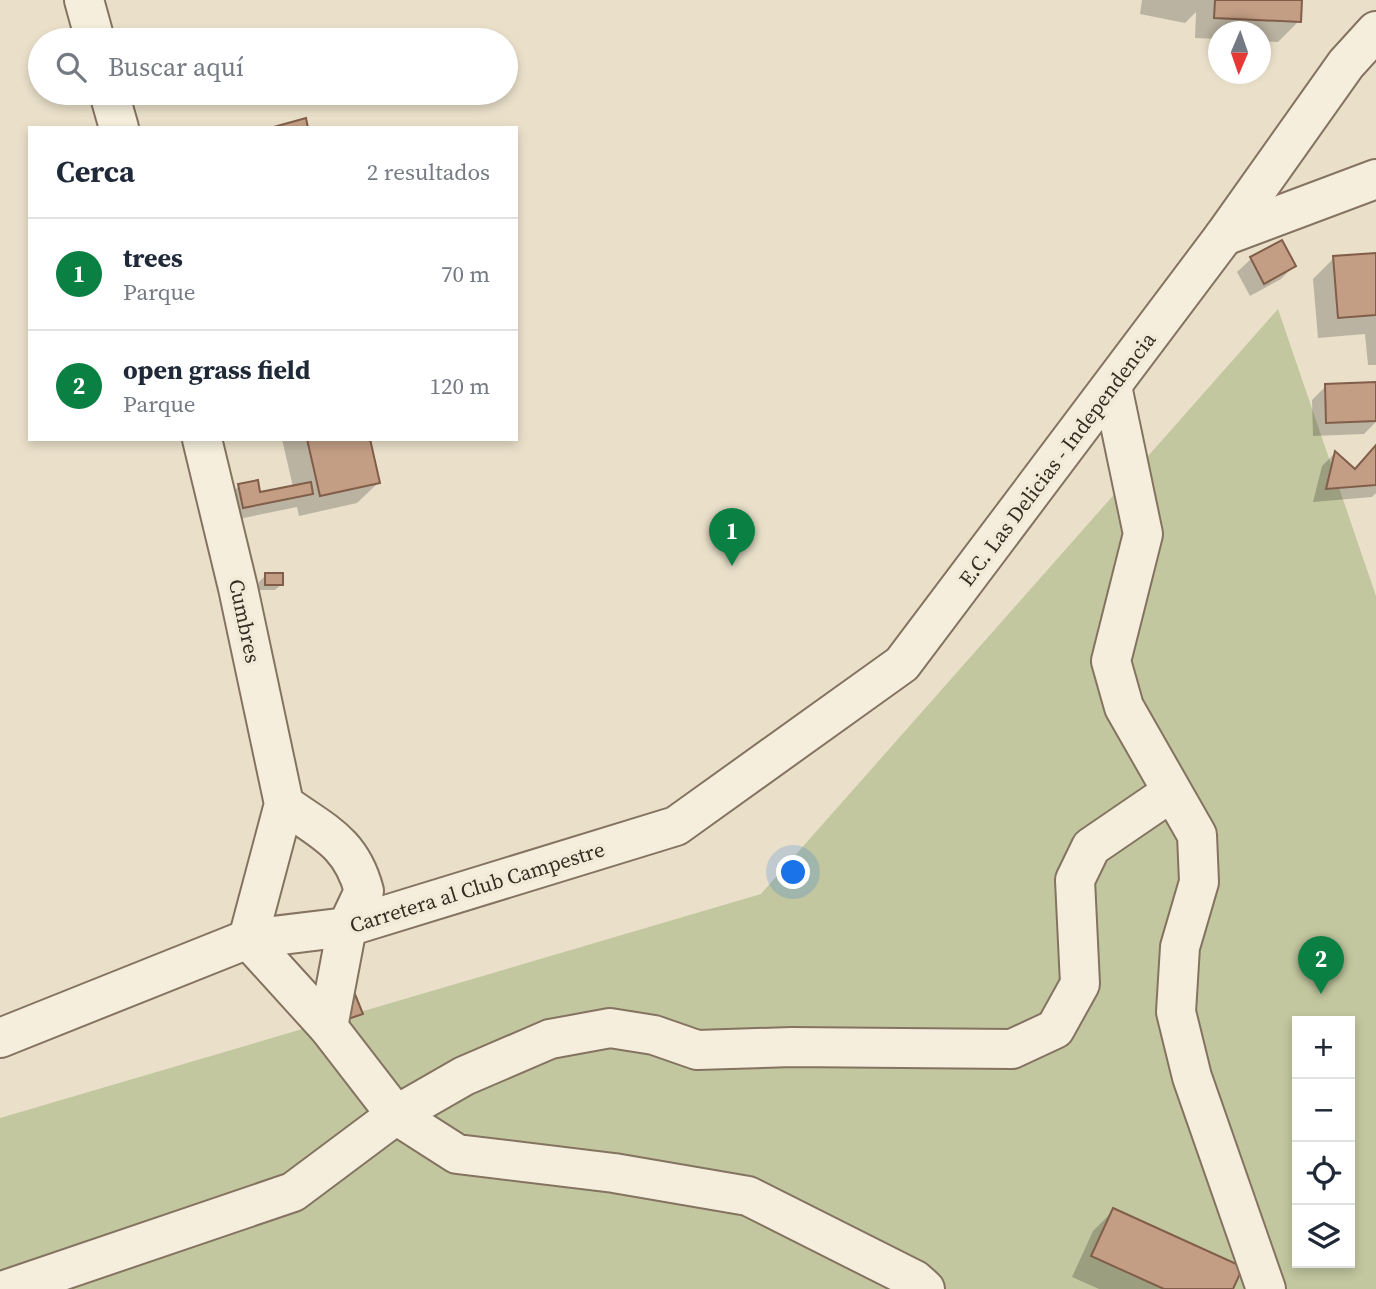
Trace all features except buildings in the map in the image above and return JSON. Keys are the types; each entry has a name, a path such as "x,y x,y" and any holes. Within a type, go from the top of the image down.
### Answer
{"street":[{"path":"84,0 92,28"},
{"name":"E.C. Las Delicias - Independencia","path":"676,825 902,664 1224,236 1346,64 1376,31"},
{"path":"112,105 118,126"},
{"path":"1224,236 1376,179"},
{"path":"1112,386 1143,534 1111,661 1124,707 1170,793 1197,835 1199,882 1180,947 1176,1012 1192,1077 1266,1289"},
{"name":"Cumbres","path":"202,441 238,588 284,804 248,939"},
{"path":"8,1289 293,1192 396,1115 464,1076 550,1039 610,1028 654,1035 697,1050 792,1047 1012,1049 1055,1030 1080,984 1075,880 1091,847 1170,793"},
{"path":"284,804 345,848 358,866 364,891 347,927 328,1027"},
{"name":"Carretera al Club Campestre","path":"0,1038 248,939 347,927 676,825"},
{"path":"248,939 328,1027 396,1115 457,1154 614,1173 748,1196 915,1280 925,1289"}],"green space":[{"path":"1278,309 1376,596 1376,1289 0,1289 0,1118 761,894"}],"place":[{"name":"trees","path":"732,566"},
{"name":"open grass field","path":"1321,994"}]}
